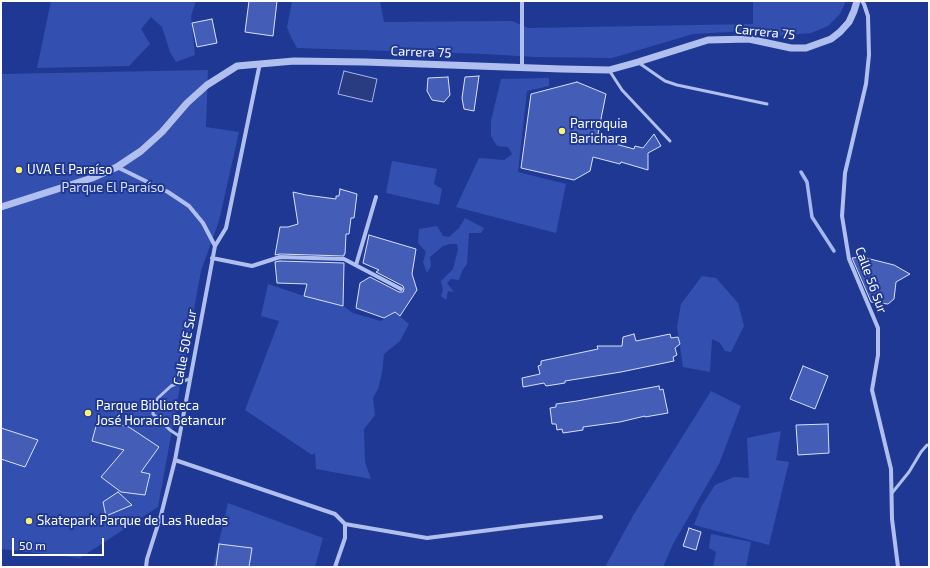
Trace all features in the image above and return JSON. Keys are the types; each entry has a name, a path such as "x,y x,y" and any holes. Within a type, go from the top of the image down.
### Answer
{"street":[{"path":"522,1 522,68"},
{"name":"Carrera 75","path":"1,207 92,178 116,167 140,151 162,132 206,85 237,66 294,61 609,70 708,40 749,39 791,48 806,48 831,39 840,32 848,22 857,1"},
{"name":"Calle 56 Sur","path":"862,1 868,16 869,55 866,84 845,173 842,216 849,259 878,328 878,355 872,390 891,469 892,519 898,567"},
{"name":"Calle 50E Sur","path":"146,567 175,460 212,258 215,246 226,228 260,63"},
{"path":"116,167 157,186 189,206 203,223 215,246"},
{"path":"356,265 376,197"},
{"path":"212,258 252,266 280,257 344,259 401,289"},
{"path":"175,460 335,514 345,524 427,538 601,518"},
{"path":"335,567 345,538 345,524"}],"lane":[{"path":"638,62 665,81 677,85 767,104"},
{"path":"609,70 622,90 670,142"},
{"path":"179,436 170,430 153,414 153,406 159,397 171,386 189,379"},
{"path":"892,493 909,472 927,445"}],"green space":[{"path":"51,1 196,1 191,16 195,55 176,62 170,52 162,27 151,17 141,29 150,44 129,66 37,68"},
{"path":"292,1 380,1 384,22 512,21 528,28 753,24 753,1 846,1 840,14 828,26 811,33 774,36 747,31 693,34 612,58 535,57 297,48 287,27"},
{"name":"Parque El Paraíso","path":"208,70 206,127 239,132 219,221 201,271 158,507 80,558 1,549 1,74"},
{"path":"549,78 549,86 527,91 518,172 566,184 556,233 456,207 479,158 504,160 512,154 508,147 497,146 491,136 491,121 501,79"},
{"path":"392,161 437,169 434,184 442,189 439,205 386,193"},
{"path":"465,218 484,228 481,233 469,233 467,264 462,271 459,280 451,279 447,283 454,292 448,291 446,300 441,296 443,290 441,281 453,269 458,249 457,244 443,246 430,257 431,266 427,273 423,262 426,252 418,243 419,229 437,226 443,236 449,237 459,228"},
{"path":"702,276 716,278 738,303 744,326 731,352 725,351 720,343 712,339 710,372 683,367 677,327 681,304"},
{"path":"268,284 304,296 343,306 353,313 381,321 395,312 409,324 400,341 384,354 382,373 378,389 373,398 375,415 364,429 365,462 371,479 316,469 315,453 312,455 245,410 279,321 261,316"},
{"path":"711,391 741,406 719,464 673,544 663,567 605,567 634,514"},
{"path":"781,431 776,460 789,462 769,545 694,525 701,507 715,485 734,477 749,478 747,438"},
{"path":"228,503 323,538 315,567 213,567"},
{"path":"711,534 751,542 746,567 713,567 716,552 709,548"}],"shaded area":[{"path":"344,71 377,79 372,102 338,94"}],"building":[{"path":"249,1 277,1 273,36 245,32"},
{"path":"212,19 217,43 197,47 192,23"},
{"path":"479,76 474,111 464,109 462,98 465,77"},
{"path":"448,77 450,95 444,102 432,100 427,91 428,78"},
{"name":"Parroquia Barichara","path":"577,82 606,94 597,139 634,149 635,146 643,148 654,134 661,146 648,153 648,170 621,162 620,164 593,157 590,171 574,180 521,168 531,94"},
{"path":"340,189 357,194 354,218 351,218 349,234 346,234 344,256 275,255 280,227 288,227 298,224 293,192 336,199 336,196 339,196"},
{"path":"369,235 416,249 412,274 417,290 400,316 395,312 384,318 356,308 360,283 370,277 399,292 403,292 404,289 403,286 376,272 379,270 363,263"},
{"path":"862,257 894,265 910,274 896,282 894,299 888,304 871,302 852,258"},
{"path":"275,262 344,263 343,306 304,296 307,284 277,283"},
{"path":"634,334 636,341 670,334 671,338 678,337 680,344 675,348 677,355 673,357 674,361 621,372 565,381 565,383 546,386 544,383 523,387 522,378 540,374 538,366 541,365 541,361 598,349 597,346 622,346 623,337"},
{"path":"803,366 828,376 815,409 790,399"},
{"path":"659,386 660,390 663,389 668,413 583,427 583,430 563,433 562,429 557,430 556,424 552,424 550,408 556,407 556,404"},
{"path":"98,419 129,427 159,447 141,472 150,474 145,495 121,492 101,477 124,450 92,441"},
{"path":"828,424 829,453 798,455 796,425"},
{"path":"1,428 38,440 25,467 1,459"},
{"path":"118,492 132,505 106,516 103,502"},
{"path":"689,528 701,532 696,550 683,546"},
{"path":"219,544 252,548 249,567 216,567"}],"waterway":[{"path":"801,172 807,182 812,217 834,251"}],"place":[{"name":"Parroquia Barichara","path":"562,131"},
{"name":"UVA El Paraíso","path":"19,170"},
{"name":"Parque Biblioteca José Horacio Betancur","path":"88,413"},
{"name":"Skatepark Parque de Las Ruedas","path":"29,521"}]}
